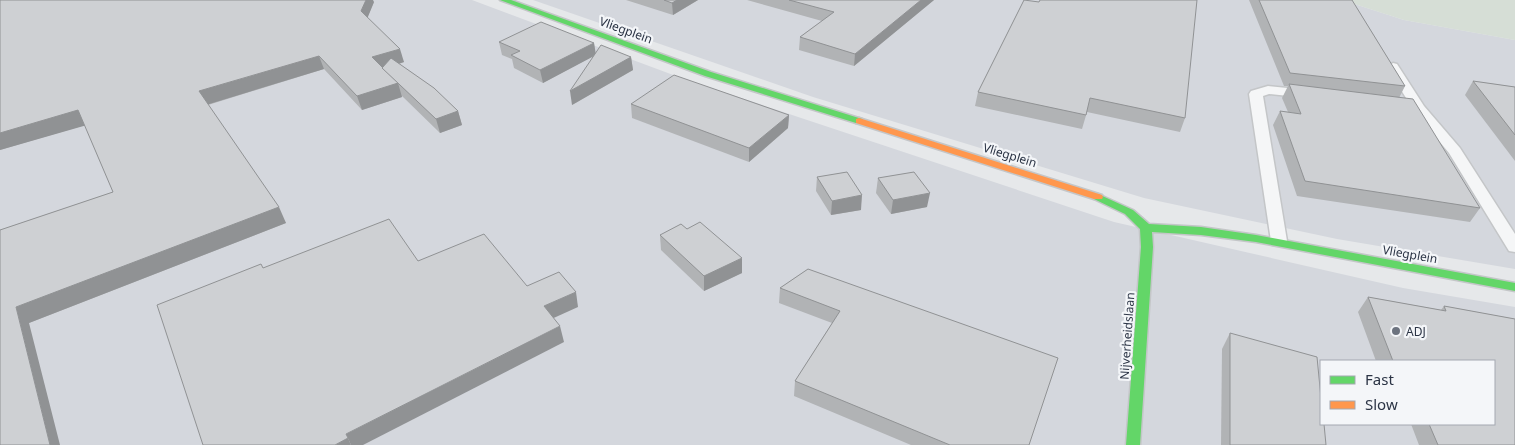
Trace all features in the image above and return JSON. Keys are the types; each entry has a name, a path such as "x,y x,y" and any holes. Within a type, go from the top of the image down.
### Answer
{"street":[{"name":"Vliegplein","path":"504,0 708,74 1105,199 1130,212 1146,228 1179,226 1220,230 1515,287"},
{"name":"Nijverheidslaan","path":"1133,445 1148,247 1146,228"}],"lane":[{"path":"1388,59 1419,108 1455,151 1515,247"},
{"path":"1278,241 1256,94 1268,90 1320,96"},
{"path":"1399,106 1419,108"}],"shaded area":[{"path":"0,0 472,0 684,79 1114,222 1403,288 1515,307 1515,445 0,445"},
{"path":"533,0 1342,0 1404,20 1515,40 1515,269 1337,239 1144,198 813,97"},
{"path":"1342,0 1515,0 1515,40 1404,20"}],"building":[{"path":"0,0 366,0 361,11 400,49 372,57 398,83 357,96 319,56 199,91 279,207 16,307 50,445 0,445 0,230 113,192 78,110 0,133"},
{"path":"664,0 677,0 672,3"},
{"path":"789,0 921,0 855,54 800,37 834,12"},
{"path":"1024,0 1039,2 1040,0 1197,0 1185,118 1090,98 1086,115 978,92"},
{"path":"1259,0 1352,0 1405,86 1290,73"},
{"path":"541,22 594,43 540,70 511,55 520,51 499,42"},
{"path":"601,45 631,57 570,91"},
{"path":"391,58 434,88 458,111 436,119 382,68"},
{"path":"674,75 789,115 749,148 631,104"},
{"path":"1473,81 1515,87 1515,135"},
{"path":"1289,84 1413,99 1480,208 1305,181 1280,111 1301,114"},
{"path":"847,172 862,195 832,201 817,177"},
{"path":"914,172 930,193 893,200 878,178"},
{"path":"389,219 418,261 484,234 527,286 559,272 576,292 544,306 560,326 346,434 348,438 335,445 203,445 157,305 261,264 263,268"},
{"path":"700,222 742,258 704,276 660,235 681,224 687,229"},
{"path":"808,269 1058,358 1029,445 950,445 795,381 840,311 780,288"},
{"path":"1368,297 1446,311 1444,306 1515,319 1515,445 1438,445 1429,425 1495,425 1495,360 1393,360"},
{"path":"1230,333 1317,357 1320,388 1320,425 1324,425 1326,445 1230,445"}],"traffic: fast":[{"path":"504,0 708,74 859,121"},
{"path":"1098,197 1129,212 1146,228 1201,231 1256,238 1515,287"},
{"path":"1133,445 1147,247 1146,228"}],"traffic: slow":[{"path":"859,121 1098,197"}],"place":[{"name":"ADJ","path":"1396,331"}]}
